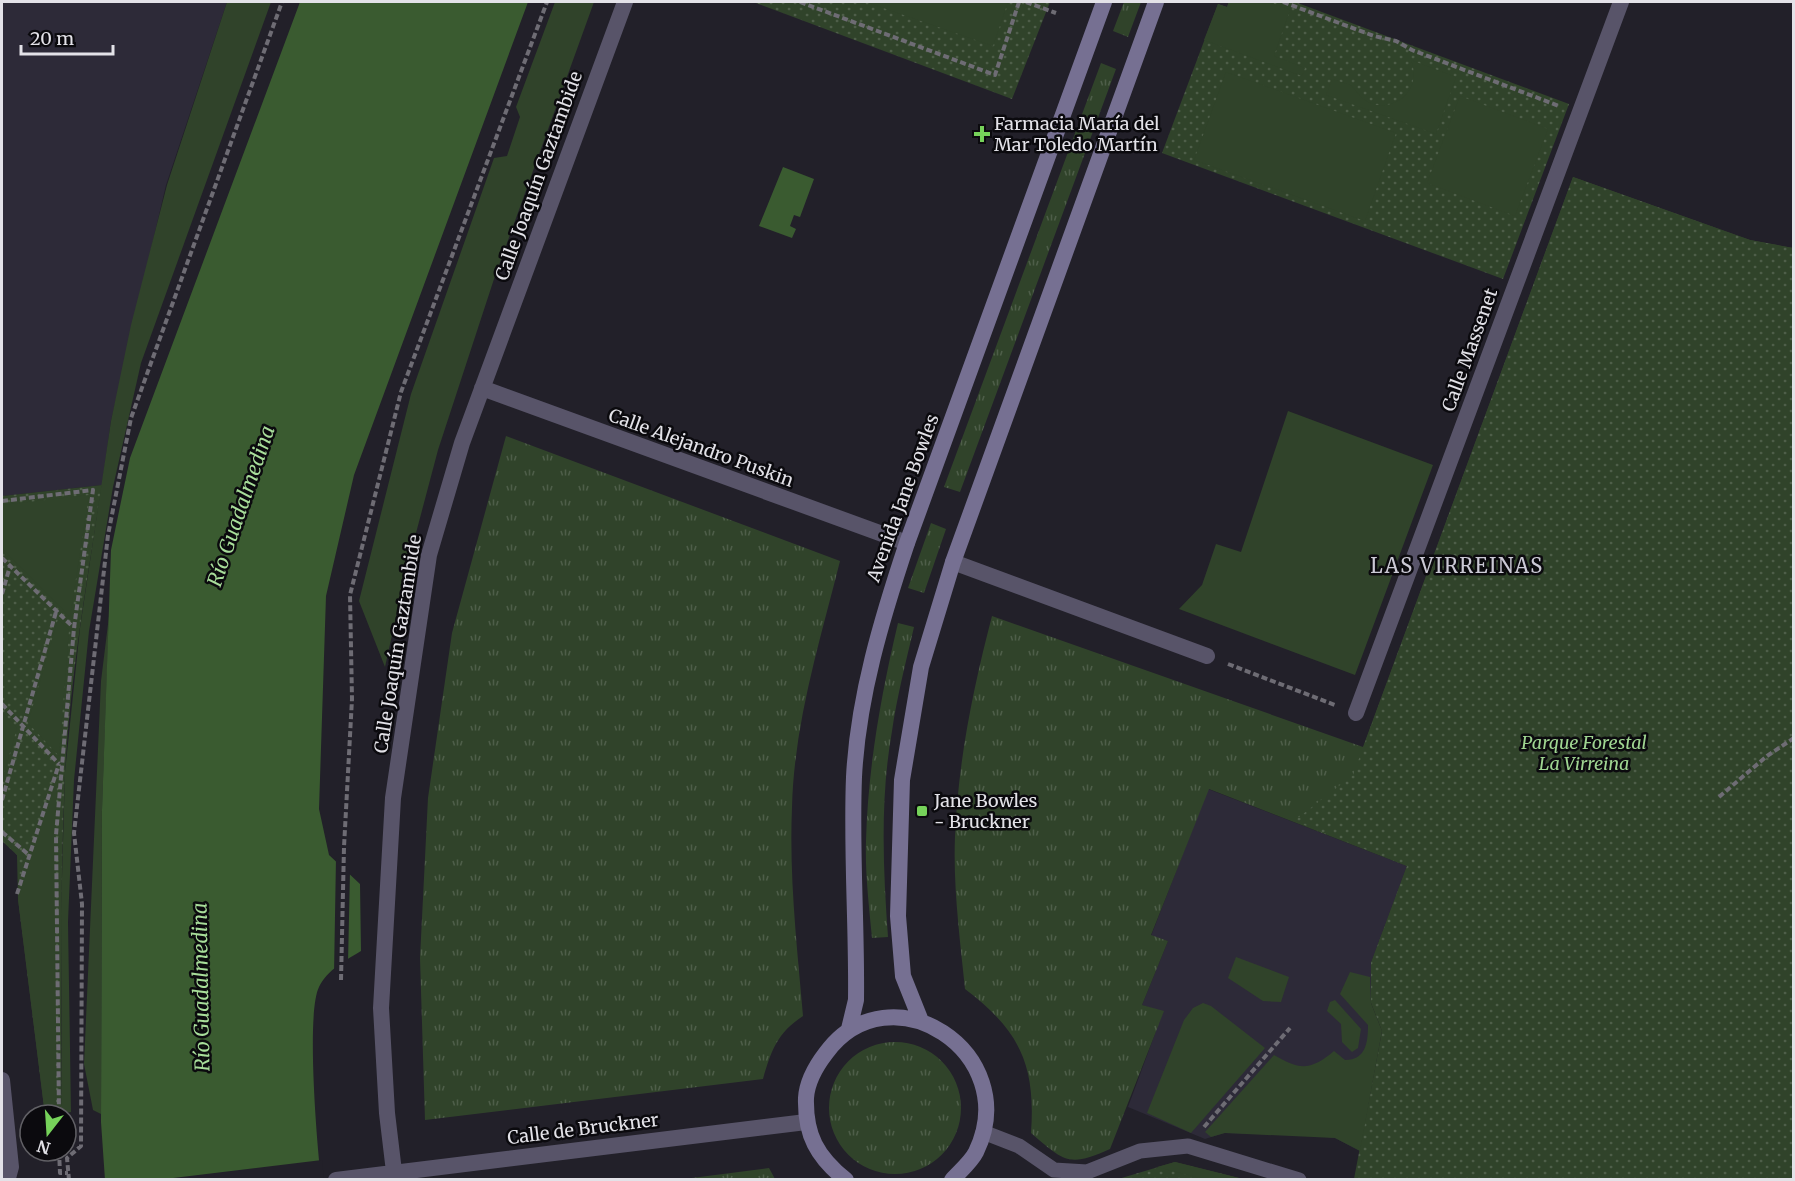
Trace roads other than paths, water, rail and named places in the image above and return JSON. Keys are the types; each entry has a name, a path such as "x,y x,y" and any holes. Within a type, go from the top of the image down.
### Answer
{"main road":[{"name":"Avenida Jane Bowles","path":"849,1029 856,1000 854,775 867,682 888,601 907,543 1104,2"},
{"path":"921,1021 903,976 900,950 902,780 921,667 953,562 1156,2"},
{"path":"846,1179 829,1166 816,1146 806,1122 807,1091 815,1066 833,1043 849,1029 878,1019 897,1017 921,1021 960,1044 984,1082 987,1111 976,1154 952,1179"}],"street":[{"name":"Calle Joaquín Gaztambide","path":"395,1176 387,1113 381,1008 393,798 429,555 462,442 625,2"},
{"name":"Calle Massenet","path":"1356,713 1621,2"},
{"name":"Calle Alejandro Puskin","path":"482,388 907,543"},
{"path":"953,562 1207,656"},
{"path":"2,1080 11,1167 6,1179"},
{"name":"Calle de Bruckner","path":"336,1179 395,1176 806,1122"}],"lane":[{"path":"983,1132 1019,1146 1054,1170 1087,1172 1140,1151 1188,1146 1299,1179"}],"water":[{"name":"Río Guadalmedina","path":"300,2 528,2 354,475 326,596 319,809 329,855 360,884 361,951 327,975 319,987 315,1001 314,1080 321,1179 105,1180 101,1122 102,810 111,550 130,458"},
{"path":"783,167 814,179 800,217 794,215 790,226 796,229 792,238 759,226"}],"place":[{"name":"Farmacia María del Mar Toledo Martín","path":"982,134"},
{"name":"Jane Bowles - Bruckner","path":"922,811"}],"district":[{"name":"LAS VIRREINAS","path":"1457,566"}],"park label":[{"name":"Parque Forestal La Virreina","path":"1584,753"}]}
